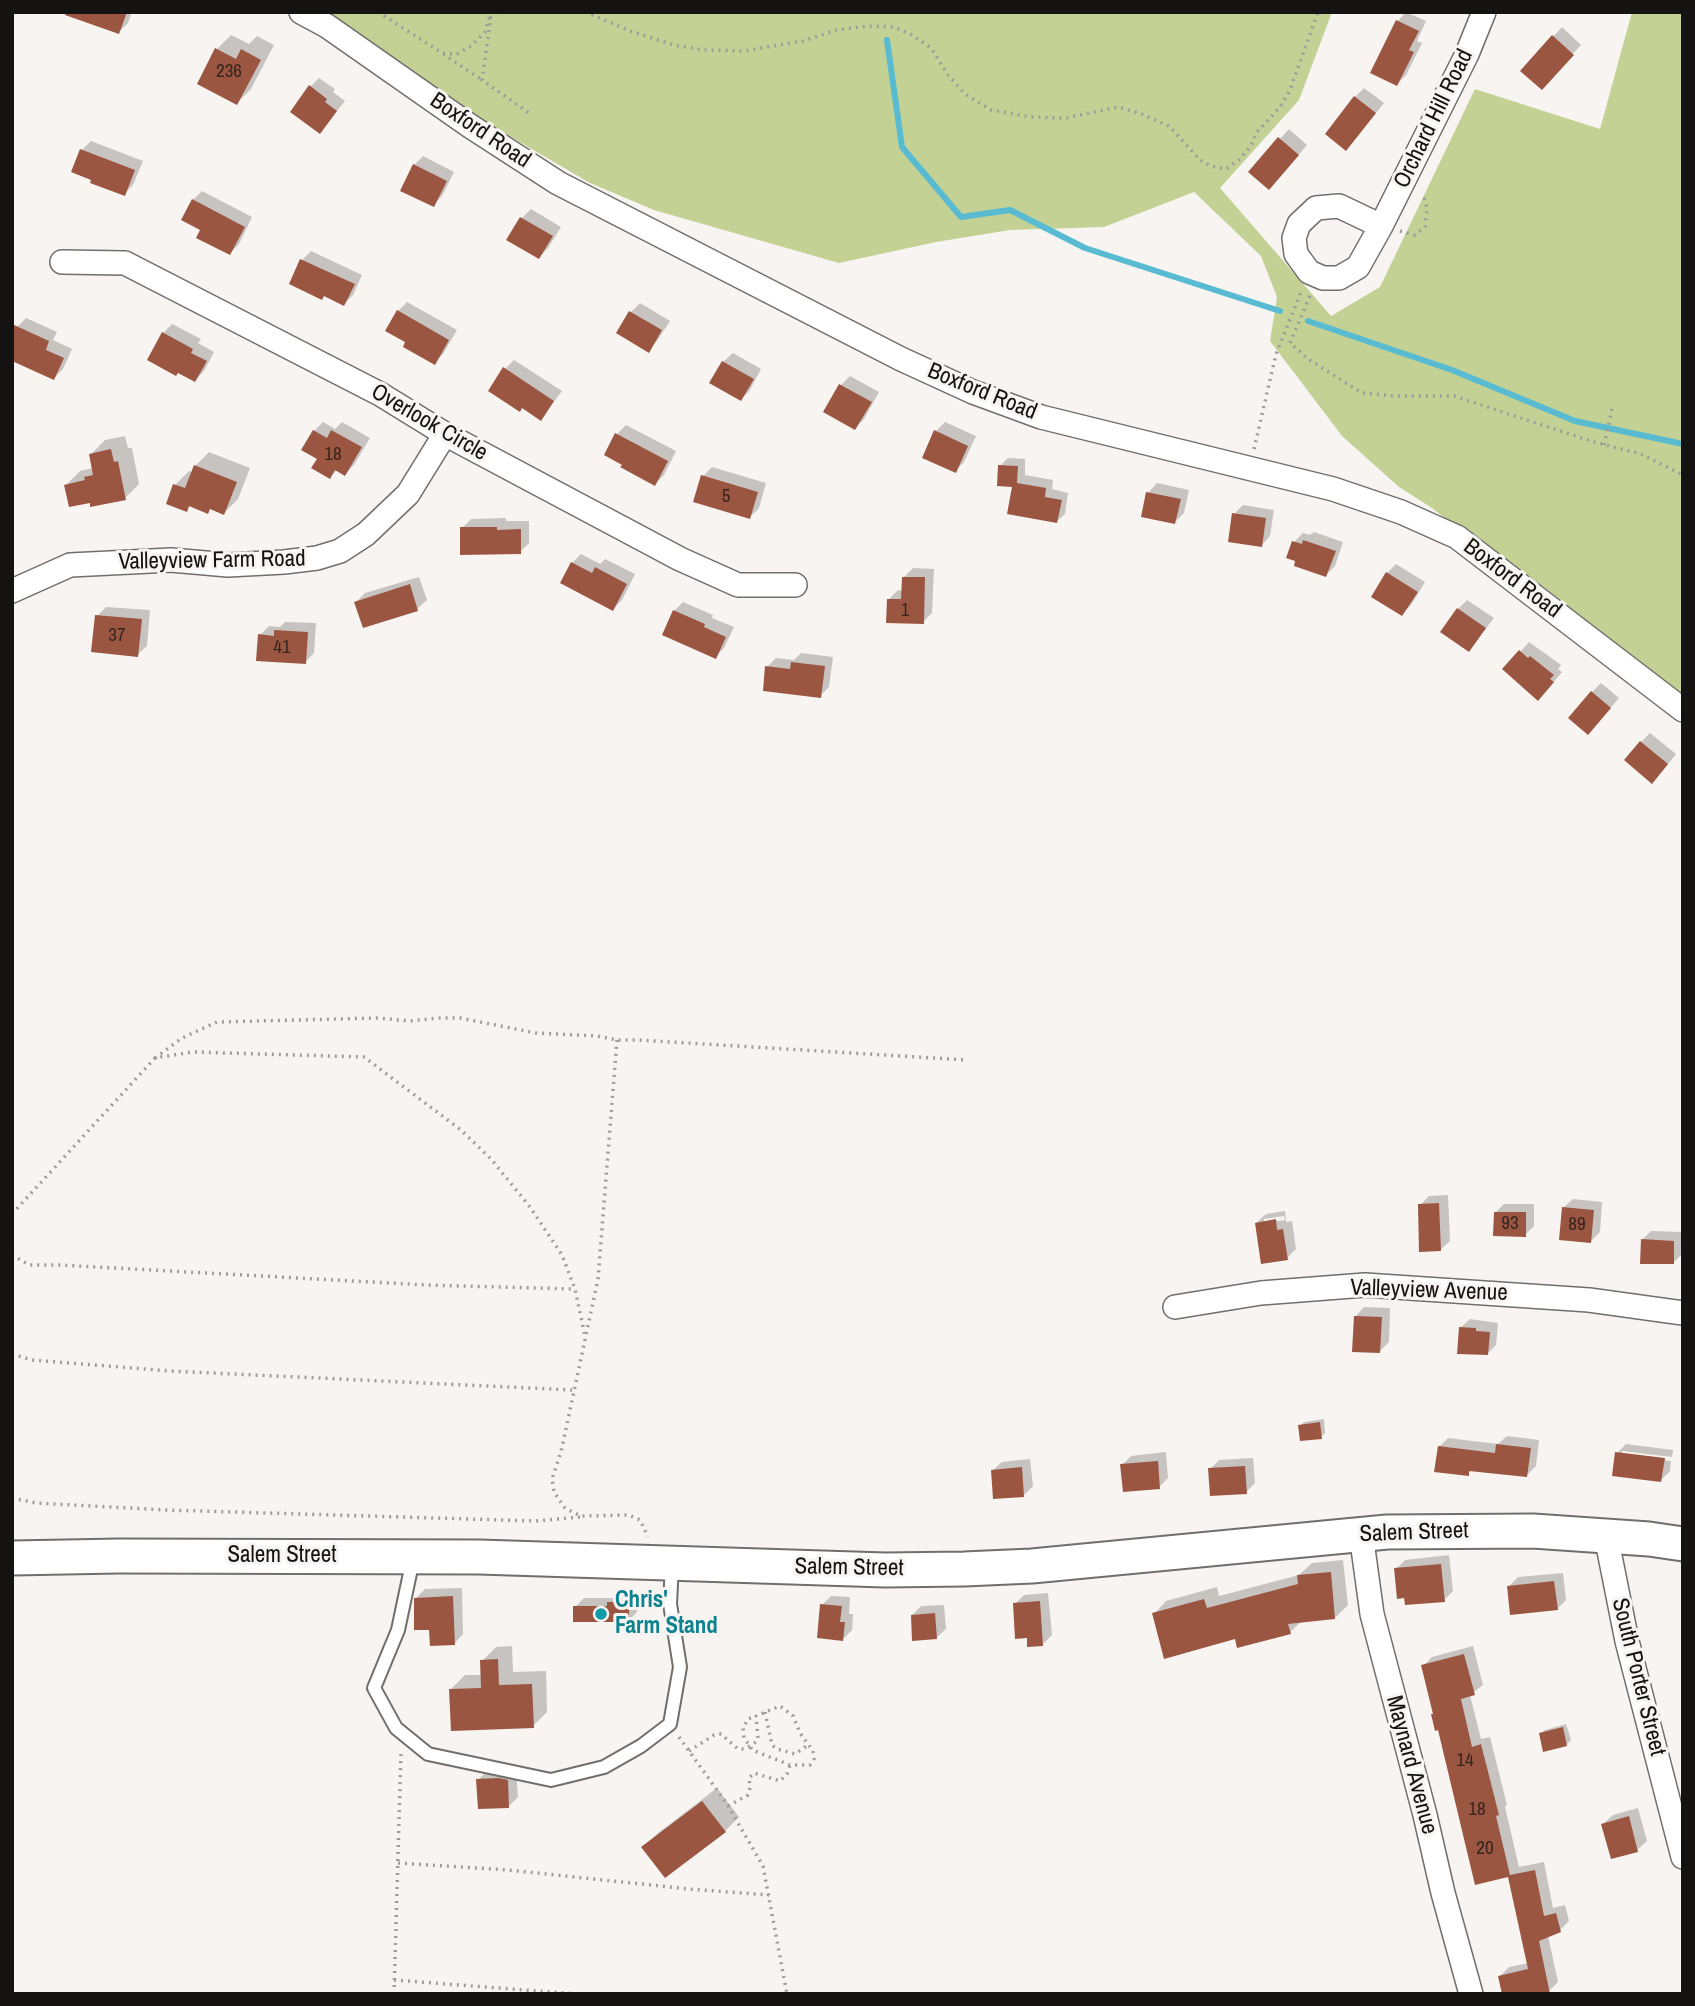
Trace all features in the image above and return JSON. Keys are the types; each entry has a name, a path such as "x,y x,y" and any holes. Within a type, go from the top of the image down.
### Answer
{"main road":[{"name":"Salem Street","path":"12,1558 414,1557 885,1570 1032,1566 1387,1532 1533,1531 1683,1545"}],"street":[{"name":"Boxford Road","path":"301,12 327,26 470,126 558,183 901,359 973,392 1041,417 1333,489 1401,512 1457,537 1683,710"},
{"name":"Orchard Hill Road","path":"1310,283 1353,272 1385,228 1484,12"},
{"path":"1310,283 1294,246 1299,224 1309,212 1323,206 1339,206 1385,228"},
{"name":"Overlook Circle","path":"62,262 125,263 380,394 445,434 680,559 738,585 795,585"},
{"name":"Valleyview Farm Road","path":"12,591 70,565 171,560 228,565 317,558 340,551 366,534 408,495 445,434"},
{"name":"Valleyview Avenue","path":"1175,1307 1261,1293 1366,1285 1588,1300 1683,1313"},
{"name":"Maynard Avenue","path":"1361,1534 1372,1614 1471,1994"},
{"name":"South Porter Street","path":"1606,1536 1627,1641 1683,1857"}],"lane":[{"path":"414,1557 398,1630 374,1688 396,1728 428,1754 551,1780 604,1767 641,1746 670,1724 680,1667 661,1564"}],"path":[{"path":"378,12 532,115"},
{"path":"585,12 663,42 704,50 744,51 803,41 837,30 868,26 894,27 931,48 948,75 965,94 991,110 1031,117 1066,118 1118,107 1169,126 1200,160 1226,169 1240,159 1251,146 1256,133 1281,106 1290,90 1318,12"},
{"path":"442,53 457,54 471,46 485,32 493,14"},
{"path":"482,80 482,67 493,14"},
{"path":"1385,228 1415,235"},
{"path":"1250,469 1276,354 1310,283"},
{"path":"1310,283 1290,343 1308,359 1362,393 1454,396 1604,445 1641,454 1683,475"},
{"path":"1604,445 1613,405"},
{"path":"12,1214 155,1058 182,1038 217,1022 378,1018 410,1021 460,1018 536,1033 597,1036 617,1040 967,1060"},
{"path":"582,1516 564,1507 554,1492 552,1479 561,1452 598,1279 617,1040"},
{"path":"155,1058 192,1052 364,1057 461,1130 491,1159 530,1208 562,1255 575,1289 585,1336"},
{"path":"12,1255 29,1265 426,1285 575,1289"},
{"path":"12,1354 32,1360 170,1371 573,1391"},
{"path":"12,1498 36,1503 166,1510 536,1521 582,1516 629,1516 640,1520 661,1564"},
{"path":"779,1706 790,1712 815,1755 810,1765 790,1765 758,1754 744,1738 743,1728 748,1719 756,1716 779,1706"},
{"path":"765,1712 772,1745 777,1749 795,1754 808,1745"},
{"path":"689,1751 714,1735 721,1734 738,1749 750,1746 758,1738 756,1716"},
{"path":"670,1724 728,1806 763,1866 787,1994"},
{"path":"394,1994 401,1732"},
{"path":"728,1806 748,1795 749,1777 754,1773 780,1781 790,1765"},
{"path":"398,1863 508,1870 769,1895"},
{"path":"394,1980 577,1994"}],"green space":[{"path":"319,12 1332,12 1299,100 1220,188 1331,316 1380,287 1475,89 1600,129 1632,12 1683,12 1683,703 1432,508 1399,487 1342,436 1270,341 1277,297 1261,256 1194,192 1104,227 1010,230 936,242 839,263 654,210 590,183 463,109"}],"building":[{"path":"65,12 127,12 119,34 65,15"},
{"path":"1396,20 1419,31 1409,50 1414,52 1397,86 1370,73"},
{"path":"1552,35 1574,55 1542,90 1520,71"},
{"path":"215,48 236,59 241,49 261,60 237,105 197,84"},
{"path":"309,85 337,111 320,134 290,112"},
{"path":"1354,96 1376,113 1346,151 1325,134"},
{"path":"1278,137 1299,155 1269,190 1248,172"},
{"path":"80,149 135,170 125,196 90,183 91,180 71,172"},
{"path":"413,164 447,181 434,207 400,191"},
{"path":"192,199 245,227 230,255 196,238 200,230 181,220"},
{"path":"520,217 553,236 539,259 506,240"},
{"path":"300,259 355,284 344,306 324,296 322,300 289,284"},
{"path":"397,310 449,340 435,365 403,347 405,342 385,331"},
{"path":"629,311 662,330 649,353 616,333"},
{"path":"12,324 49,341 46,350 64,358 54,380 12,361"},
{"path":"162,332 193,349 191,353 207,361 195,382 178,373 176,376 147,360"},
{"path":"722,361 754,379 741,401 709,383"},
{"path":"503,367 554,401 541,421 522,408 520,412 488,391"},
{"path":"839,384 872,402 855,430 823,412"},
{"path":"313,430 327,438 331,430 362,447 345,476 335,470 330,479 311,468 317,459 301,450"},
{"path":"934,430 968,446 956,473 922,458"},
{"path":"615,433 668,461 655,486 604,455"},
{"path":"111,449 114,462 118,461 126,500 90,507 90,503 69,507 64,485 85,480 84,477 93,475 89,454"},
{"path":"194,465 237,482 224,515 210,509 208,514 189,506 187,512 166,504 173,484 185,488"},
{"path":"998,465 1018,466 1017,483 1046,488 1045,497 1062,500 1057,523 1007,514 1012,487 997,486"},
{"path":"701,475 758,492 750,519 693,502"},
{"path":"1146,492 1181,499 1175,524 1141,517"},
{"path":"1232,513 1266,518 1262,547 1228,542"},
{"path":"460,527 521,529 521,554 460,555"},
{"path":"1303,540 1336,551 1326,577 1294,566 1295,561 1286,558 1292,541 1302,544"},
{"path":"571,562 592,573 595,567 627,584 613,611 560,583"},
{"path":"1386,572 1418,592 1402,616 1371,597"},
{"path":"902,577 925,577 924,624 886,623 887,599 901,599"},
{"path":"410,584 418,611 363,628 354,602"},
{"path":"1457,608 1486,628 1469,652 1440,632"},
{"path":"673,610 726,637 716,659 662,635"},
{"path":"95,615 142,619 138,657 91,652"},
{"path":"274,630 308,632 306,664 256,661 258,634 274,636"},
{"path":"1519,650 1554,675 1550,679 1554,682 1538,701 1502,669"},
{"path":"791,662 825,666 821,698 763,691 765,666 790,669"},
{"path":"1591,691 1611,708 1588,735 1568,718"},
{"path":"1640,741 1668,764 1652,784 1624,760"},
{"path":"1439,1203 1441,1251 1419,1252 1418,1204"},
{"path":"1562,1207 1594,1210 1591,1243 1559,1240"},
{"path":"1494,1212 1526,1212 1526,1237 1493,1236"},
{"path":"1276,1219 1277,1230 1283,1229 1288,1260 1261,1264 1255,1223"},
{"path":"1641,1239 1674,1241 1674,1264 1640,1264"},
{"path":"1354,1316 1382,1317 1380,1353 1352,1352"},
{"path":"1459,1327 1490,1332 1488,1355 1457,1354"},
{"path":"1320,1422 1322,1439 1300,1441 1298,1425"},
{"path":"1496,1444 1531,1448 1527,1477 1469,1471 1469,1476 1434,1472 1438,1446 1495,1453"},
{"path":"1615,1452 1665,1458 1661,1482 1612,1476"},
{"path":"1158,1461 1160,1489 1123,1492 1120,1464"},
{"path":"1245,1466 1247,1494 1210,1496 1208,1468"},
{"path":"1022,1467 1024,1497 993,1499 991,1470"},
{"path":"1441,1564 1445,1602 1405,1605 1404,1598 1397,1599 1394,1568"},
{"path":"1331,1572 1335,1619 1288,1624 1291,1634 1237,1648 1235,1639 1164,1659 1152,1613 1204,1599 1207,1608 1298,1584 1297,1575"},
{"path":"1554,1581 1558,1610 1510,1615 1507,1586"},
{"path":"453,1596 455,1645 430,1646 429,1630 414,1630 414,1598"},
{"path":"1040,1601 1043,1646 1027,1647 1027,1638 1015,1639 1013,1603"},
{"name":"Chris' Farm Stand","path":"607,1602 629,1602 629,1622 573,1622 573,1606 607,1606"},
{"path":"820,1604 842,1606 840,1622 845,1622 843,1641 817,1638"},
{"path":"935,1613 937,1639 912,1641 911,1615"},
{"path":"1464,1654 1475,1695 1461,1699 1472,1747 1481,1744 1499,1815 1496,1816 1510,1875 1535,1870 1544,1916 1556,1913 1561,1932 1539,1941 1550,1994 1502,1994 1498,1976 1528,1969 1508,1877 1475,1885 1438,1730 1435,1731 1421,1665"},
{"path":"498,1659 499,1685 532,1684 534,1728 451,1731 449,1689 481,1688 480,1660"},
{"path":"1563,1727 1567,1746 1543,1752 1539,1733"},
{"path":"476,1779 508,1780 509,1808 478,1809"},
{"path":"702,1801 726,1832 665,1878 641,1847"},
{"path":"1629,1816 1638,1852 1611,1859 1601,1824"}],"waterway":[{"path":"887,40 902,147 961,217 1010,210 1085,248 1280,311"},
{"path":"1308,321 1452,370 1575,421 1683,444"}],"place":[{"name":"Chris' Farm Stand","path":"601,1614"}]}
